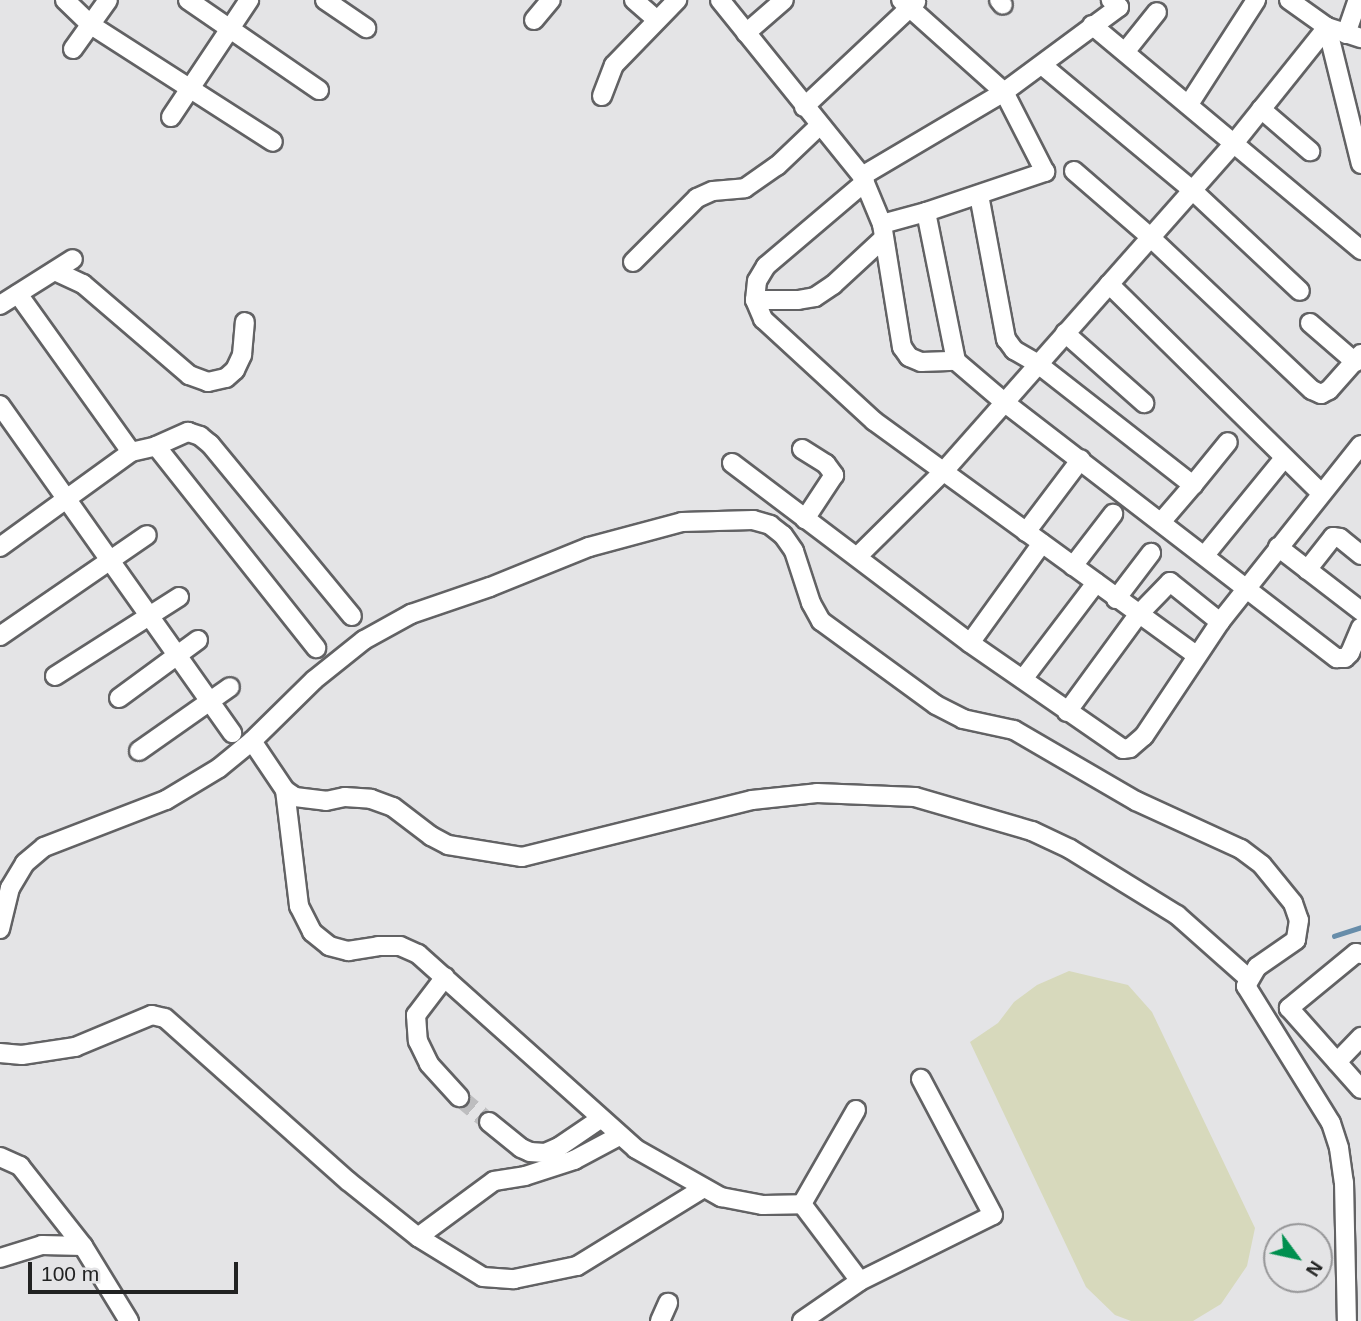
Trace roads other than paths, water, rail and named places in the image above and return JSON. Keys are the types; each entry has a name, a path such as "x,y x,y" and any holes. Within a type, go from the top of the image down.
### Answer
{"street":[{"path":"65,0 91,25 273,142"},
{"path":"74,49 107,0"},
{"path":"188,0 319,90"},
{"path":"171,117 248,0"},
{"path":"325,0 366,28"},
{"path":"534,20 551,0"},
{"path":"634,0 657,20"},
{"path":"602,96 614,65 677,0"},
{"path":"720,0 863,179 883,231 902,347 909,357 921,362 956,361"},
{"path":"746,33 784,0"},
{"path":"1111,0 1119,7 1042,65 1004,92 863,179 766,267 757,281 755,300 763,319 874,421 1196,656"},
{"path":"1189,104 1256,0"},
{"path":"1289,0 1327,27 1353,36 1358,0"},
{"path":"755,300 799,300 815,297 833,285 883,231 926,212 1045,172 1004,92 910,3 804,107"},
{"path":"1125,52 1157,12"},
{"path":"1092,25 1361,250"},
{"path":"857,557 944,471 1149,236 1235,142 1327,27"},
{"path":"1327,27 1361,164"},
{"path":"1042,65 1191,189 1300,291"},
{"path":"1261,110 1310,151"},
{"path":"633,262 697,198 713,191 745,188 777,166 819,126"},
{"path":"1074,171 1149,236 1312,390 1321,394 1329,390 1358,358 1310,323"},
{"path":"979,195 1006,339 1014,349 1038,364 1193,485"},
{"path":"926,212 956,361 1004,402 1163,521 1247,590 1337,658 1345,658 1350,653 1361,627"},
{"path":"0,305 73,259"},
{"path":"55,271 83,284 189,375 208,382 226,378 235,370 242,355 245,322"},
{"path":"1109,284 1321,493"},
{"path":"18,294 131,452"},
{"path":"1065,333 1144,402"},
{"path":"0,405 232,733"},
{"path":"0,547 131,452 156,446 188,432 211,444 352,617"},
{"path":"1163,521 1228,442"},
{"path":"732,463 970,643 1114,746 1130,748 1144,736 1220,622 1361,445"},
{"path":"156,446 316,648"},
{"path":"802,449 827,464 834,475 832,483 805,519"},
{"path":"1205,555 1284,458"},
{"path":"1027,531 1081,459"},
{"path":"1073,566 1113,514"},
{"path":"0,929 10,888 25,863 44,847 166,800 219,768 252,741 314,680 364,640 411,614 489,587 589,547 682,522 753,520 770,525 783,535 794,551 811,603 821,621 947,713 1014,730 1136,801 1241,849 1277,881 1293,903 1299,920 1296,940 1256,967 1246,986 1249,995 1331,1123 1339,1148 1344,1182 1347,1321"},
{"path":"0,636 147,535"},
{"path":"1307,570 1333,537 1340,538 1361,555"},
{"path":"970,643 1042,543"},
{"path":"1278,547 1361,611"},
{"path":"1116,598 1152,553"},
{"path":"1068,712 1138,615 1170,582 1220,622"},
{"path":"1023,679 1096,583"},
{"path":"55,676 179,597"},
{"path":"119,698 198,640"},
{"path":"139,751 230,687"},
{"path":"252,741 285,790 295,797 313,801 345,797 371,799 394,807 430,836 448,845 522,857 752,800 817,793 915,797 1032,831 1070,849 1177,915 1248,978"},
{"path":"285,790 299,906 312,932 329,946 348,951 378,946 400,946 418,954 636,1149 721,1197 763,1205 802,1204"},
{"path":"1361,954 1356,953 1289,1007 1361,1089"},
{"path":"445,977 416,1015 418,1041 429,1064 459,1097"},
{"path":"0,1053 22,1055 75,1047 152,1015 165,1018 348,1181 418,1237 483,1277 500,1280 545,1274 577,1266 704,1188"},
{"path":"1336,1062 1361,1037"},
{"path":"802,1321 860,1281 993,1215 921,1079"},
{"path":"802,1204 856,1110"},
{"path":"489,1122 530,1152 545,1153 559,1147 600,1119"},
{"path":"418,1237 494,1181 525,1176 574,1160 619,1136"},
{"path":"0,1157 20,1166 83,1246 129,1321"},
{"path":"802,1204 860,1281"},
{"path":"0,1258 42,1245 83,1246"},
{"path":"660,1321 668,1303"}],"waterway":[{"path":"1334,936 1361,927"}],"tunnel":[{"path":"459,1097 489,1122"}]}
